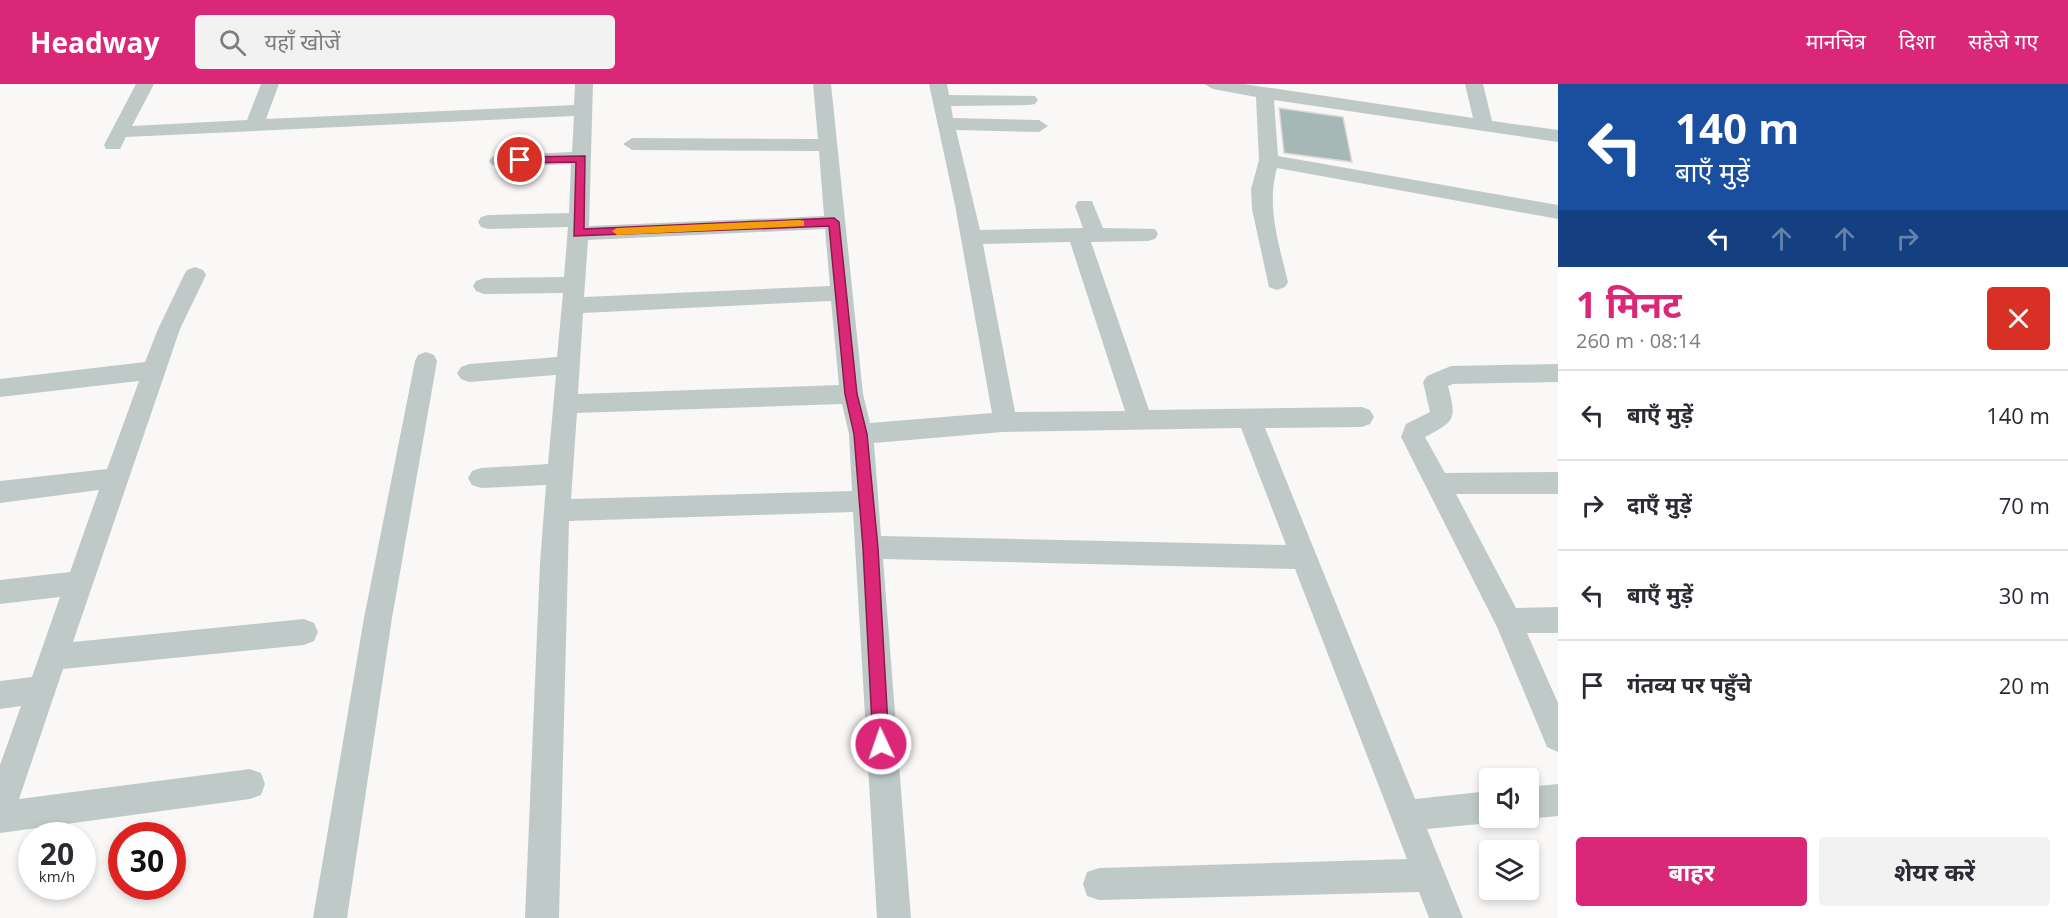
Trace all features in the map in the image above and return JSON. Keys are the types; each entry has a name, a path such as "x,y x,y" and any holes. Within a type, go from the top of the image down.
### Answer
{"street":[{"path":"145,84 116,139 254,126 584,110"},
{"path":"254,126 270,84"},
{"path":"542,918 553,563 579,227 584,84"},
{"path":"822,84 851,394 861,434 894,918"},
{"path":"1213,84 1558,136"},
{"path":"1360,84 1364,107"},
{"path":"1474,84 1484,125"},
{"path":"1003,422 1004,416 970,237 940,93 1029,100"},
{"path":"1265,93 1269,160 1262,189 1262,209 1277,282"},
{"path":"945,124 1039,126"},
{"path":"632,144 827,145"},
{"path":"500,161 581,158"},
{"path":"1269,160 1558,212"},
{"path":"1085,206 1086,235 1140,419"},
{"path":"488,222 579,227 834,222"},
{"path":"970,237 1149,234"},
{"path":"0,808 51,657 169,329 195,275"},
{"path":"484,286 574,295 840,293"},
{"path":"330,918 378,618 426,361"},
{"path":"468,373 568,365"},
{"path":"0,388 154,370"},
{"path":"1558,373 1451,375 1435,382 1443,413 1436,421 1415,431 1413,437 1508,621 1558,737"},
{"path":"565,404 851,394"},
{"path":"1249,417 1446,918"},
{"path":"861,434 1003,422 1362,417"},
{"path":"481,478 560,474"},
{"path":"0,492 115,478"},
{"path":"1439,484 1558,483"},
{"path":"558,510 866,501"},
{"path":"870,548 1304,557"},
{"path":"0,592 78,583"},
{"path":"1508,621 1558,620"},
{"path":"51,657 304,632"},
{"path":"0,695 40,690"},
{"path":"0,817 250,784"},
{"path":"1539,802 1558,800"},
{"path":"1407,816 1479,808"},
{"path":"1099,884 1430,875"}],"building":[{"path":"1279,108 1343,117 1352,162 1284,153"}],"slow traffic":[{"path":"617,231 800,224"}],"route":[{"path":"520,160 581,158 578,233 834,222 851,394 861,434 881,744"}]}
